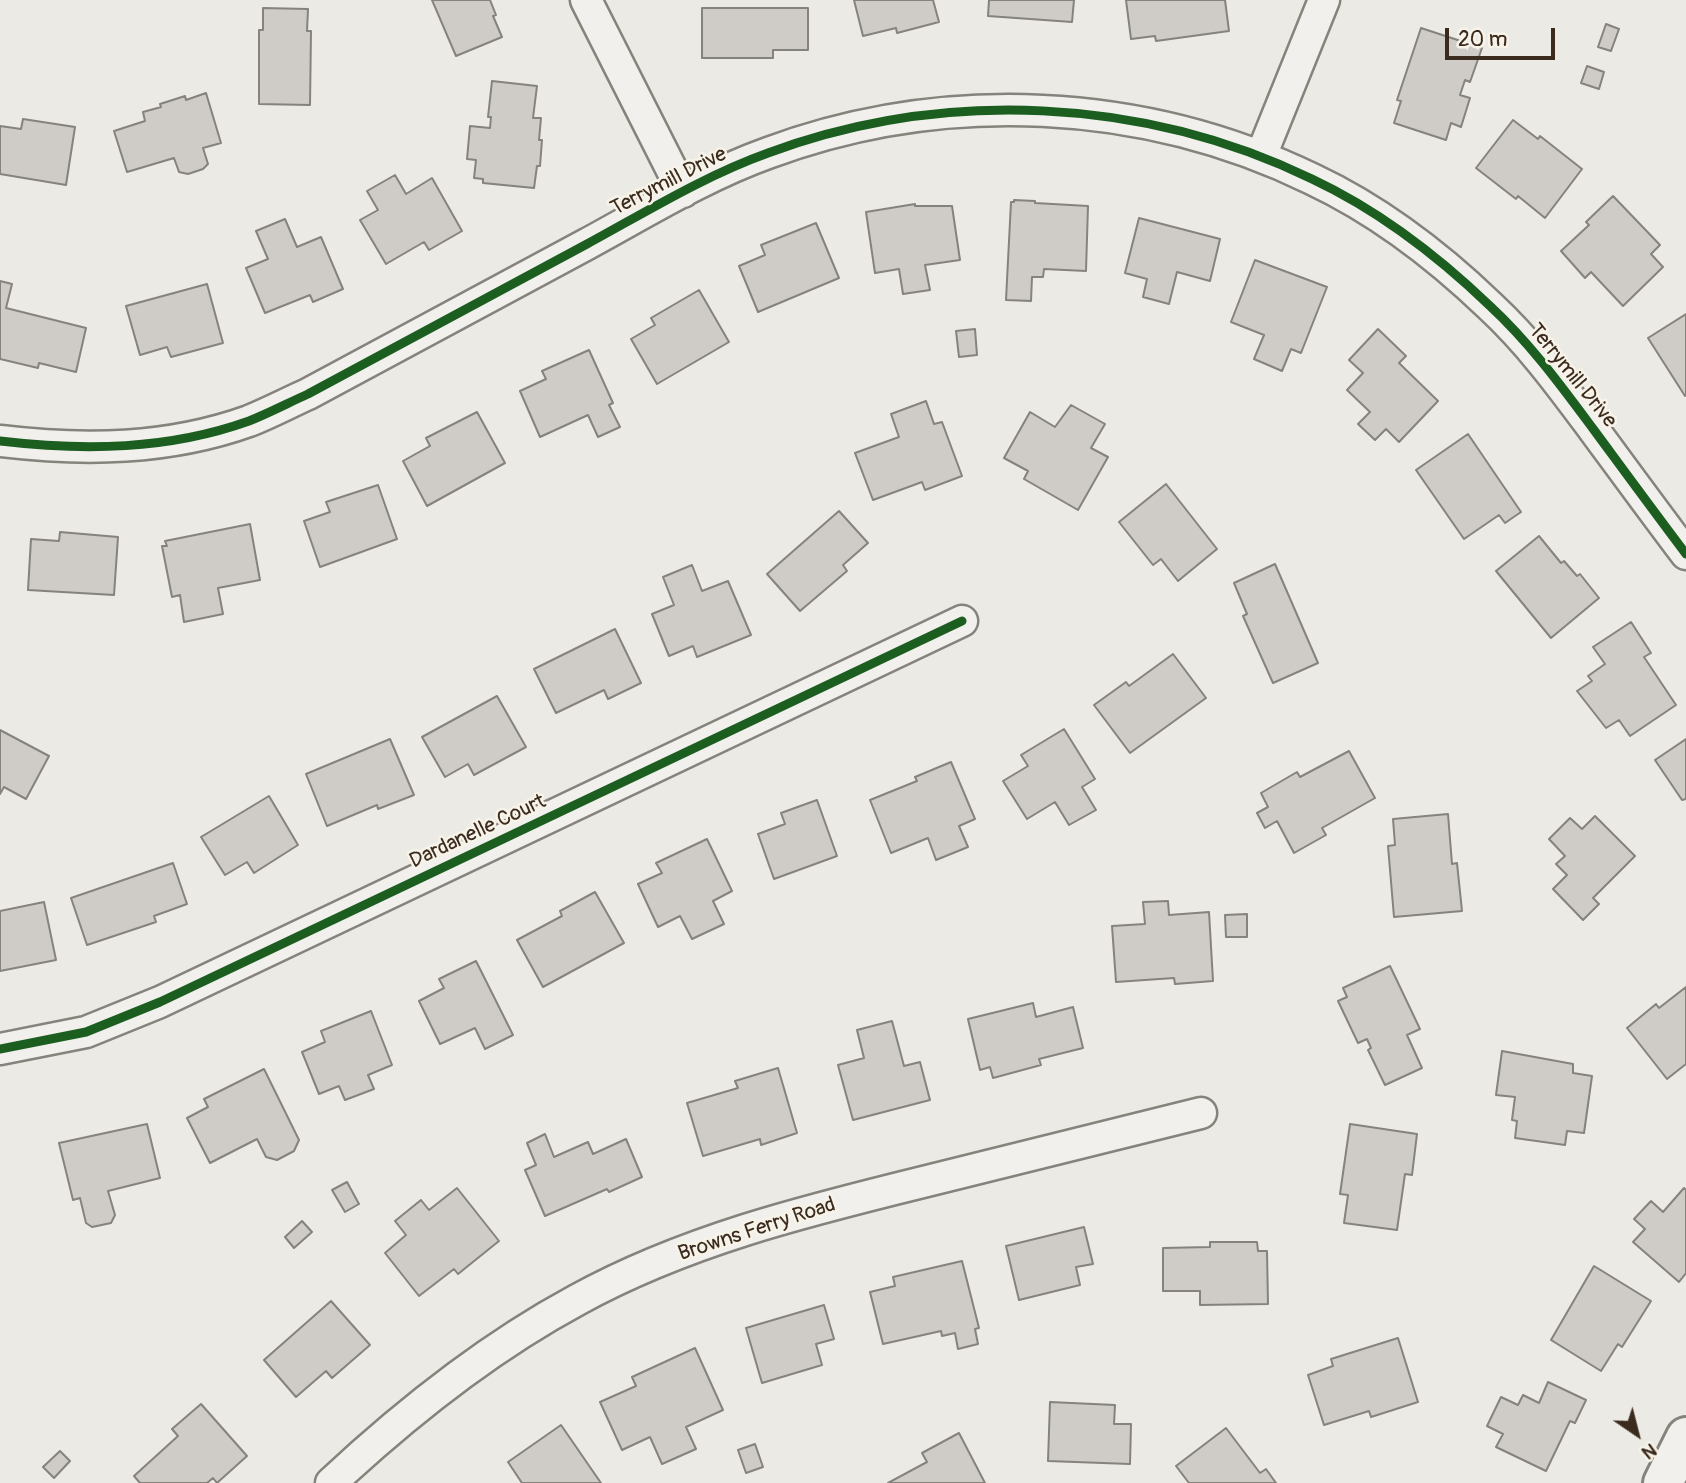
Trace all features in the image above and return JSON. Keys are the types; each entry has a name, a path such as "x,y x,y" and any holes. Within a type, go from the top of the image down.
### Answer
{"street":[{"path":"586,0 683,192"},
{"path":"1261,156 1324,0"},
{"name":"Terrymill Drive","path":"0,441 50,447 117,447 187,438 249,421 308,394 683,192 766,153 816,137 893,119 966,111 1047,110 1090,114 1171,128 1261,156 1360,205 1430,253 1492,307 1548,368 1686,554"},
{"name":"Dardanelle Court","path":"0,1049 86,1032 160,1002 962,621"},
{"name":"Browns Ferry Road","path":"331,1483 427,1398 500,1345 578,1299 654,1264 764,1224 1201,1113"},
{"path":"1663,1483 1686,1437"}],"building":[{"path":"432,0 490,0 502,37 456,56"},
{"path":"854,0 933,0 939,22 897,33 896,28 863,36"},
{"path":"989,0 1074,0 1072,22 988,16"},
{"path":"1126,0 1225,0 1229,31 1156,41 1155,36 1131,39"},
{"path":"263,8 308,9 307,31 311,31 310,105 259,104 259,30 263,30"},
{"path":"702,8 808,8 808,50 773,50 773,58 702,58"},
{"path":"1606,24 1619,29 1611,51 1598,47"},
{"path":"1421,28 1482,48 1470,82 1465,80 1460,95 1470,98 1461,127 1451,123 1446,140 1394,123 1401,101 1397,100"},
{"path":"1587,66 1604,72 1599,89 1581,83"},
{"path":"492,81 537,86 533,118 541,118 539,140 542,140 540,166 537,166 534,188 483,183 483,179 474,178 476,160 467,159 470,126 490,128 491,117 488,117"},
{"path":"206,93 221,143 203,148 208,164 203,169 188,174 179,172 174,158 127,172 114,131 145,121 143,112 161,107 160,104 185,96 186,100"},
{"path":"23,119 75,127 66,185 0,174 0,126 21,129"},
{"path":"1513,120 1538,139 1540,136 1582,169 1545,218 1476,168"},
{"path":"395,175 406,194 432,178 462,231 429,250 424,242 386,264 360,220 378,210 367,191"},
{"path":"1613,196 1660,245 1651,254 1663,267 1623,306 1591,272 1585,278 1561,251 1589,225 1586,222"},
{"path":"1014,200 1088,206 1086,271 1044,269 1043,277 1032,277 1031,301 1006,300 1011,202"},
{"path":"915,204 952,206 960,260 925,265 930,290 903,294 899,269 875,273 866,212"},
{"path":"1139,218 1220,239 1210,281 1177,272 1169,304 1143,297 1147,279 1125,273"},
{"path":"285,219 297,247 321,237 343,289 313,302 310,295 265,313 246,268 268,259 256,231"},
{"path":"816,223 839,278 758,312 739,266 765,255 761,245"},
{"path":"1255,260 1327,287 1301,353 1291,349 1282,371 1254,359 1264,335 1231,322"},
{"path":"0,281 12,284 6,308 86,328 76,372 39,363 38,368 0,359"},
{"path":"207,284 223,343 171,357 167,347 140,355 126,306"},
{"path":"699,290 729,342 657,384 631,339 655,325 651,318"},
{"path":"1686,314 1686,395 1685,396 1648,338"},
{"path":"975,329 977,355 959,357 956,331"},
{"path":"1378,329 1406,356 1399,363 1438,401 1399,442 1386,429 1375,440 1358,424 1370,412 1347,390 1363,373 1349,360"},
{"path":"589,350 613,403 609,405 620,427 598,437 588,415 540,437 520,391 546,379 542,371"},
{"path":"926,401 934,424 942,422 962,476 925,490 922,482 873,500 855,453 899,437 891,414"},
{"path":"1071,405 1105,424 1091,448 1108,457 1078,510 1024,479 1028,471 1004,458 1030,412 1055,427"},
{"path":"477,412 505,463 427,506 403,461 430,446 426,438"},
{"path":"1468,434 1521,512 1505,523 1499,515 1464,539 1416,470"},
{"path":"1166,484 1217,549 1178,581 1161,559 1153,565 1119,522"},
{"path":"378,485 397,539 320,567 304,521 330,512 326,502"},
{"path":"839,511 868,543 843,565 847,571 800,611 767,574"},
{"path":"250,524 260,580 218,588 223,614 184,622 180,595 172,597 162,546 167,546 165,541"},
{"path":"60,532 118,537 114,595 28,590 31,539 59,541"},
{"path":"1539,536 1561,563 1564,561 1577,576 1580,574 1599,598 1551,638 1496,571"},
{"path":"1275,564 1318,663 1273,683 1243,616 1247,614 1234,583"},
{"path":"692,565 702,591 728,581 751,635 697,657 693,646 669,656 652,614 674,605 663,577"},
{"path":"1631,622 1651,653 1644,657 1676,705 1630,736 1619,720 1606,728 1577,691 1592,681 1588,676 1605,664 1593,647"},
{"path":"615,629 641,683 608,699 604,690 556,713 534,669"},
{"path":"1173,654 1206,698 1130,753 1094,705 1126,682 1129,686"},
{"path":"497,696 526,747 474,775 468,764 445,777 422,737"},
{"path":"1064,729 1095,779 1082,787 1096,810 1069,825 1055,802 1027,819 1003,781 1028,766 1021,755"},
{"path":"0,730 49,756 26,799 4,787 0,794"},
{"path":"390,739 414,795 378,809 377,805 327,826 306,774"},
{"path":"1686,739 1686,799 1682,800 1655,760"},
{"path":"1349,751 1375,798 1322,828 1326,835 1294,853 1277,821 1265,828 1257,813 1268,807 1261,793 1297,772 1300,777"},
{"path":"951,762 975,819 959,826 968,847 936,860 928,838 891,853 870,800 917,781 915,777"},
{"path":"269,796 298,845 254,873 247,862 225,875 201,837"},
{"path":"817,800 837,856 774,879 758,834 785,824 781,813"},
{"path":"1448,814 1452,864 1457,863 1462,911 1394,917 1388,846 1395,845 1393,819"},
{"path":"1595,816 1635,856 1593,898 1599,904 1583,920 1553,889 1567,875 1556,864 1565,856 1549,839 1570,818 1582,829"},
{"path":"707,839 732,891 713,901 724,924 692,939 680,916 658,927 638,884 662,873 656,863"},
{"path":"173,863 187,904 154,916 156,922 87,945 71,898"},
{"path":"595,892 624,943 543,987 517,940 562,916 560,911"},
{"path":"1168,901 1169,915 1209,912 1213,981 1175,984 1174,978 1116,982 1112,926 1145,924 1143,902"},
{"path":"44,902 56,960 0,971 0,911"},
{"path":"1247,914 1247,937 1226,937 1225,915"},
{"path":"476,961 513,1035 485,1049 475,1028 440,1044 419,1001 444,988 439,979"},
{"path":"1390,966 1420,1029 1407,1035 1422,1068 1385,1085 1368,1050 1371,1048 1367,1039 1358,1043 1338,1001 1347,997 1343,988"},
{"path":"1686,987 1686,1064 1667,1079 1627,1028 1656,1004 1659,1008"},
{"path":"1033,1003 1036,1017 1073,1007 1083,1048 1039,1059 1041,1065 993,1078 990,1067 980,1070 968,1019"},
{"path":"371,1011 392,1065 368,1075 374,1089 345,1100 339,1086 319,1094 302,1052 325,1042 321,1031"},
{"path":"892,1021 904,1066 920,1062 930,1100 853,1120 838,1065 864,1058 857,1030"},
{"path":"1502,1051 1573,1064 1573,1073 1592,1076 1584,1133 1567,1131 1565,1145 1515,1138 1517,1121 1512,1120 1515,1097 1496,1095"},
{"path":"778,1068 797,1133 761,1145 760,1139 703,1156 687,1103 738,1088 735,1081"},
{"path":"264,1069 299,1140 294,1151 277,1160 266,1157 257,1139 210,1163 187,1118 208,1107 204,1099"},
{"path":"147,1124 160,1178 108,1191 115,1215 111,1223 92,1227 86,1223 80,1198 73,1200 59,1143"},
{"path":"1350,1124 1417,1134 1412,1175 1405,1174 1397,1230 1344,1223 1348,1195 1340,1194"},
{"path":"545,1134 554,1157 588,1142 593,1154 626,1139 642,1177 545,1216 525,1170 536,1165 527,1143"},
{"path":"347,1182 359,1204 345,1212 332,1190"},
{"path":"457,1188 499,1241 458,1274 454,1269 419,1296 385,1253 406,1235 395,1221 421,1200 429,1210"},
{"path":"1684,1188 1686,1273 1679,1282 1633,1242 1645,1229 1634,1219 1651,1201 1663,1212"},
{"path":"302,1221 312,1232 294,1248 285,1237"},
{"path":"1084,1227 1093,1264 1076,1267 1080,1285 1019,1300 1006,1246"},
{"path":"1210,1242 1257,1242 1258,1251 1267,1251 1268,1304 1200,1305 1200,1291 1163,1291 1163,1248 1210,1247"},
{"path":"962,1261 979,1328 975,1329 978,1344 958,1349 955,1333 942,1336 941,1331 883,1344 870,1292 895,1286 893,1277"},
{"path":"1594,1266 1651,1301 1622,1347 1618,1344 1601,1371 1551,1340"},
{"path":"331,1301 370,1345 332,1378 326,1371 296,1397 264,1360"},
{"path":"824,1305 834,1339 816,1344 822,1365 762,1383 746,1328"},
{"path":"1398,1338 1418,1402 1371,1417 1369,1411 1324,1425 1308,1375 1333,1366 1331,1359"},
{"path":"695,1348 723,1410 686,1427 696,1449 662,1464 650,1437 622,1450 600,1402 636,1386 632,1377"},
{"path":"1548,1382 1586,1400 1575,1423 1570,1421 1546,1471 1496,1447 1503,1434 1487,1426 1501,1397 1518,1405 1523,1395 1539,1403"},
{"path":"1050,1402 1115,1405 1114,1424 1131,1424 1130,1464 1048,1461"},
{"path":"201,1404 247,1456 217,1483 213,1478 207,1483 140,1483 134,1476 178,1436 172,1429"},
{"path":"561,1425 601,1483 522,1483 508,1462"},
{"path":"1226,1428 1260,1473 1266,1469 1276,1483 1189,1483 1176,1466"},
{"path":"959,1433 985,1483 888,1483 927,1462 922,1453"},
{"path":"755,1444 763,1467 746,1473 738,1450"},
{"path":"60,1451 70,1461 54,1478 43,1467"}],"cycle path":[{"path":"0,441 63,446 126,446 218,431 249,421 308,394 676,195 744,162 835,132 903,118 973,111 1043,111 1112,118 1180,131 1247,152 1336,191 1406,235 1450,269 1519,335 1570,398 1686,554"},
{"path":"0,1049 86,1032 160,1002 962,621"}]}
